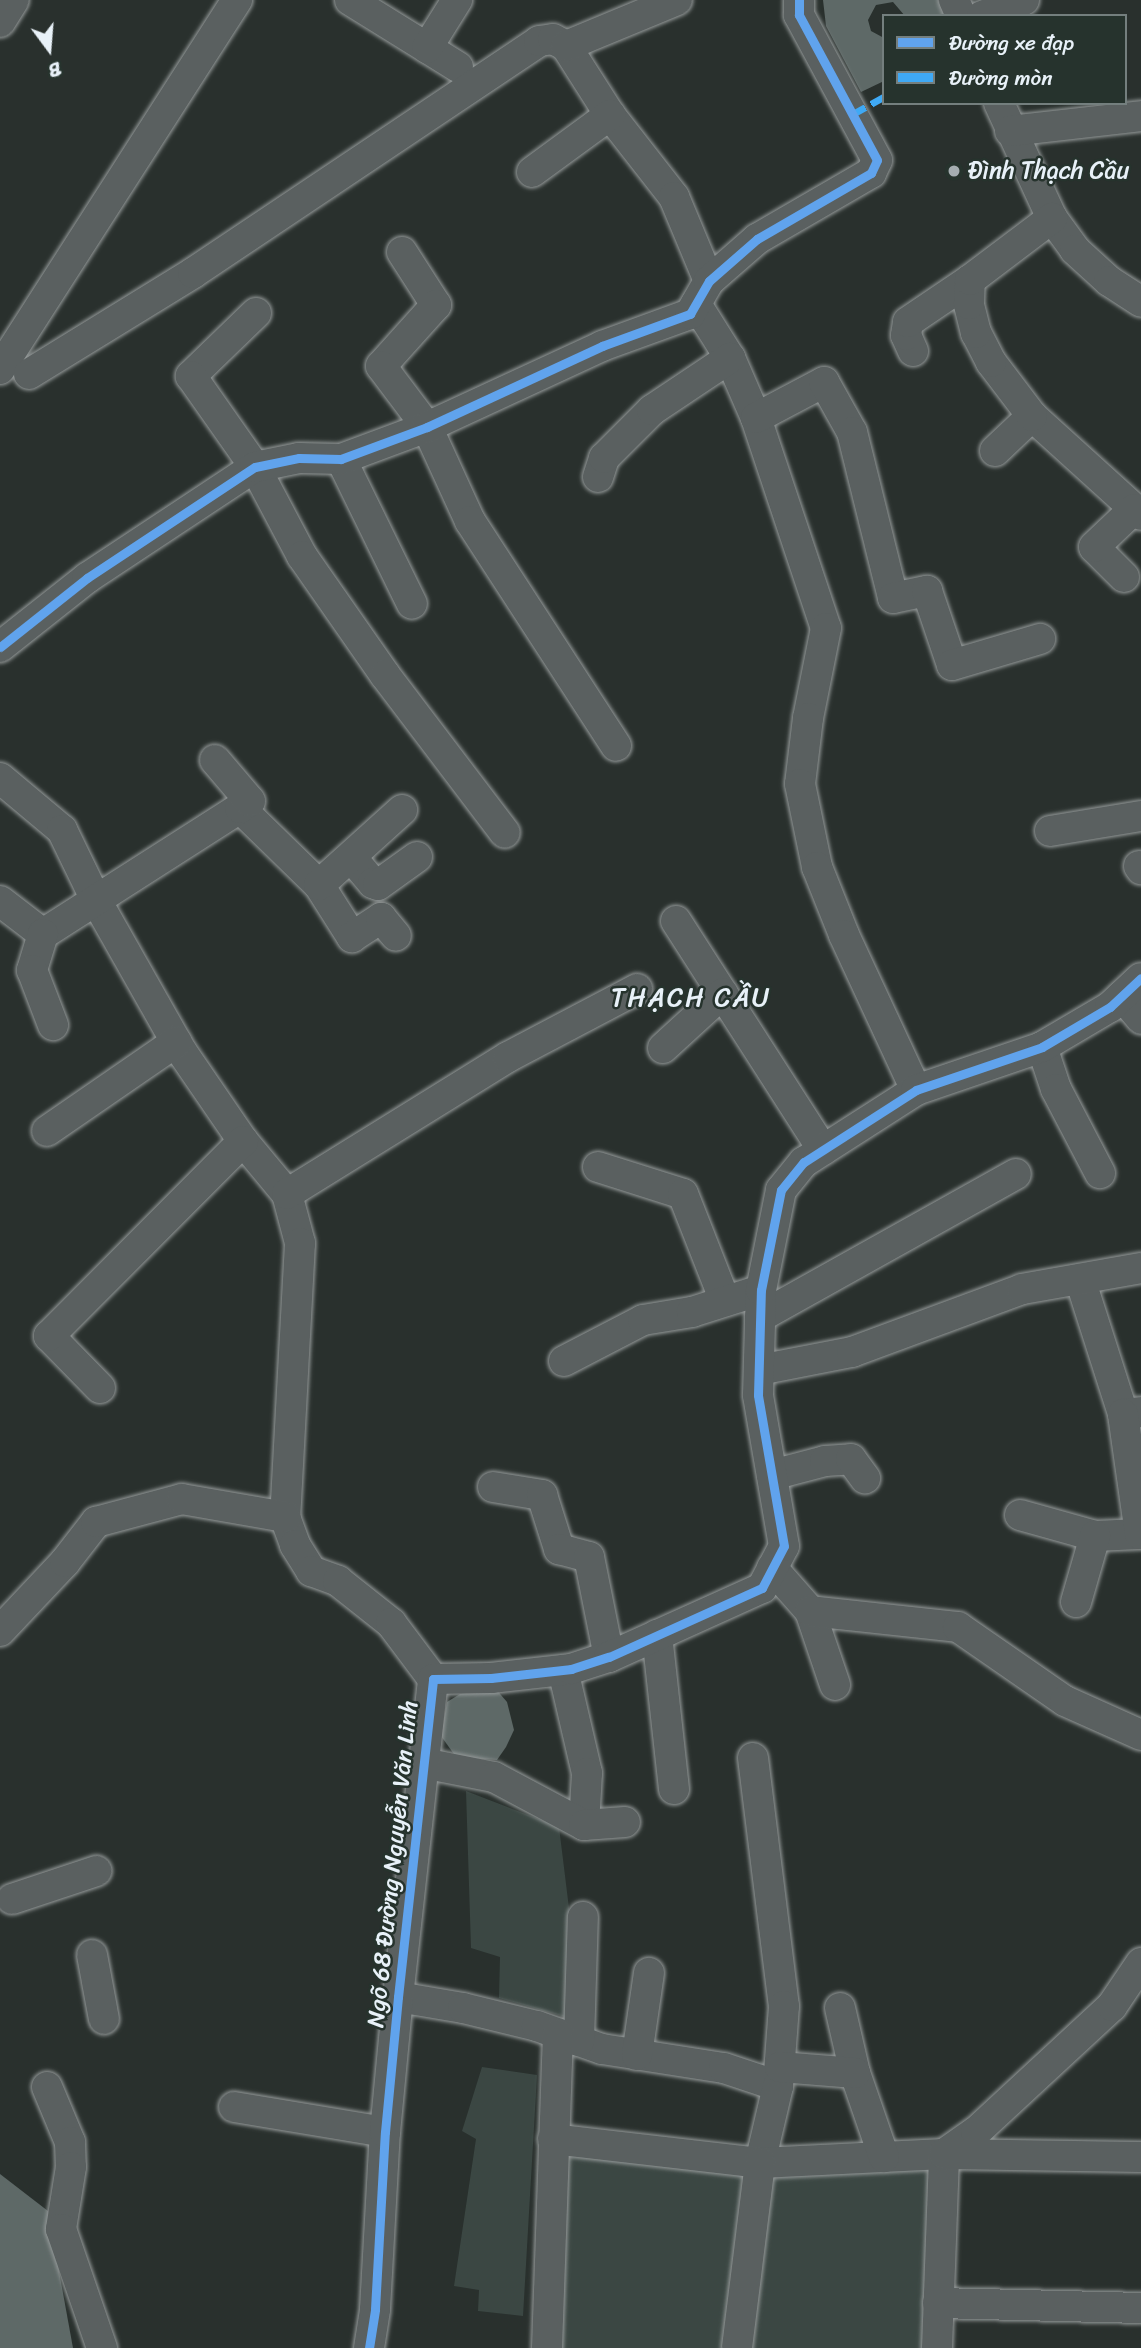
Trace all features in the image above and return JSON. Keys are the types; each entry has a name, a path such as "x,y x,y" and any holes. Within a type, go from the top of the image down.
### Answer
{"street":[{"path":"0,22 14,0"},
{"path":"14,372 237,0"},
{"path":"351,0 458,67"},
{"path":"427,48 457,0"},
{"path":"566,46 677,0"},
{"path":"0,647 87,578 255,467 299,458 341,459 427,427 602,346 690,314 702,293 757,239 871,173 877,160 799,15 799,0"},
{"path":"987,14 1024,0"},
{"path":"14,372 193,273 539,41 553,39 566,46 610,115 674,197 702,293 756,418 826,628 808,718 800,784 817,867 844,935 916,1090"},
{"path":"1000,105 1052,218 1075,250 1109,281 1141,302"},
{"path":"532,172 610,115"},
{"path":"1010,131 1141,116"},
{"path":"912,352 906,335 908,323 1052,218"},
{"path":"402,252 436,304 381,366 427,427 470,521 616,746"},
{"path":"970,280 970,304 976,333 991,362 1032,416 1138,512 1094,547 1124,577"},
{"path":"256,313 191,376 255,467 302,556 385,675 505,833"},
{"path":"598,477 604,458 652,410 730,358"},
{"path":"756,418 824,382 852,432 892,598 927,591 952,664 1040,639"},
{"path":"995,451 1032,416"},
{"path":"341,459 412,604"},
{"path":"53,1025 32,970 43,934 97,902 250,801 215,760"},
{"path":"0,778 62,830 97,902 176,1042 243,1141 287,1194 300,1243 285,1517 295,1545 311,1571 338,1581 391,1623 433,1679"},
{"path":"240,808 319,885 352,937 381,918 396,936"},
{"path":"319,885 402,810"},
{"path":"1050,831 1141,816"},
{"path":"351,857 373,883 378,885 417,857"},
{"path":"0,901 43,934"},
{"path":"676,920 823,1150"},
{"path":"1132,987 1141,1019"},
{"name":"Ngõ 68 Đường Nguyễn Văn Linh","path":"369,2348 375,2309 385,2132 433,1679 491,1678 563,1670 609,1657 762,1588 784,1546 758,1395 761,1303 781,1190 804,1162 916,1090 1042,1047 1110,1007 1132,987"},
{"path":"287,1194 508,1057 637,989"},
{"path":"663,1048 723,993"},
{"path":"47,1131 176,1042"},
{"path":"1042,1047 1056,1089 1100,1173"},
{"path":"100,1388 49,1336 243,1141"},
{"path":"598,1167 683,1194 725,1301"},
{"path":"564,1361 643,1320 692,1312 725,1301 761,1303 1016,1174"},
{"path":"759,1370 852,1352 1022,1289 1141,1268"},
{"path":"1020,1515 1095,1536 1140,1534 1132,1413 1080,1279"},
{"path":"772,1475 825,1461 851,1459 865,1478"},
{"path":"493,1487 542,1494 559,1549 589,1557 609,1657"},
{"path":"0,1631 65,1562 96,1522 182,1499 285,1517"},
{"path":"1076,1602 1095,1536"},
{"path":"772,1568 810,1611 835,1685"},
{"path":"810,1611 958,1627 1065,1701 1141,1735"},
{"path":"657,1635 674,1789"},
{"path":"563,1670 587,1773 584,1825"},
{"path":"737,2348 760,2163 779,2076 783,2006 753,1758"},
{"path":"424,1763 494,1777 584,1825 625,1822"},
{"path":"12,1899 96,1871"},
{"path":"547,2348 553,2139 569,2037 583,1917"},
{"path":"92,1955 104,2019"},
{"path":"944,2154 976,2132 1112,2006 1141,1963"},
{"path":"637,2054 649,1973"},
{"path":"398,1997 463,2008 569,2037 602,2049 779,2076 855,2073"},
{"path":"840,2008 855,2073 884,2157"},
{"path":"47,2087 70,2142 71,2167 61,2229 102,2348"},
{"path":"234,2107 385,2132"},
{"path":"553,2139 760,2163 944,2154 1141,2158"},
{"path":"937,2348 944,2154"},
{"path":"938,2303 1141,2308"}],"shaded area":[{"path":"823,0 938,0 944,14 903,14 893,2 876,5 868,20 871,31 882,37 882,82 861,92 826,26"},
{"path":"495,1688 507,1702 514,1730 506,1747 497,1760 456,1757 441,1736 447,1702 460,1694"},
{"path":"466,1791 559,1827 583,2022 499,1998 500,1957 471,1948"},
{"path":"482,2067 537,2075 523,2316 478,2311 479,2290 454,2286 476,2139 462,2131"},
{"path":"553,2139 760,2163 944,2154 937,2348 544,2348"},
{"path":"0,2174 48,2211 73,2348 0,2348"}],"marked path":[{"path":"853,114 882,98"}],"cycle path":[{"path":"0,647 87,578 255,467 299,458 341,459 427,427 602,346 690,314 709,281 757,239 871,173 877,160 799,15 799,0"},
{"path":"369,2348 375,2309 385,2132 433,1679 491,1678 571,1669 609,1657 762,1588 784,1546 758,1395 761,1290 781,1190 804,1162 916,1090 1042,1047 1110,1007 1141,978"}],"place":[{"name":"Đình Thạch Cầu","path":"954,171"}],"district":[{"name":"THẠCH CẦU","path":"691,998"}]}
